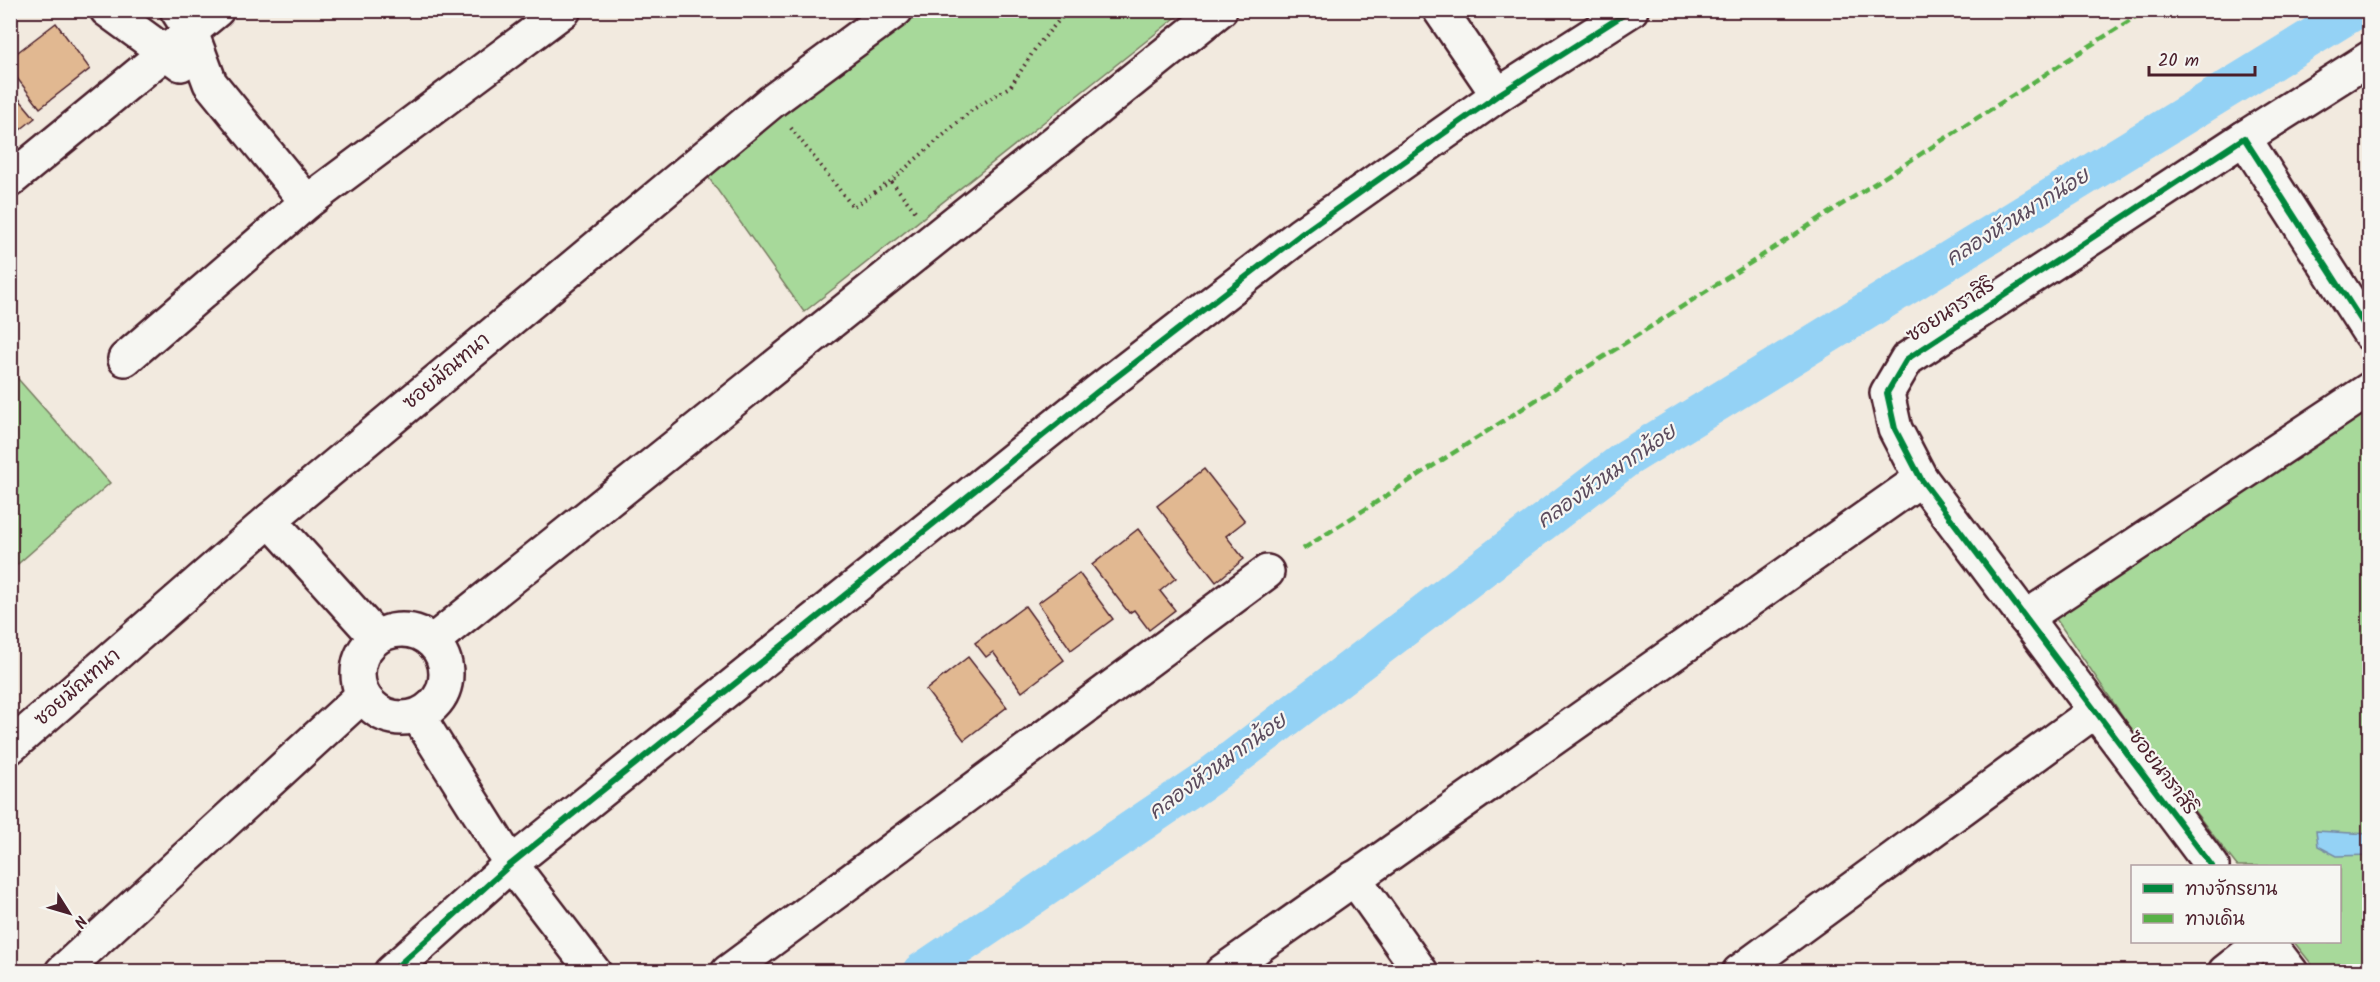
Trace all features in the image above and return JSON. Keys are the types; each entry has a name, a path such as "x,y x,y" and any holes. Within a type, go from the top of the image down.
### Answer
{"street":[{"path":"107,10 164,54 210,83"},
{"path":"10,180 164,54 184,21 217,10"},
{"path":"125,359 307,202 564,10"},
{"name":"ซอยมัณฑนา","path":"10,747 270,520 771,102 896,10"},
{"path":"433,641 1220,10"},
{"path":"1440,10 1498,95"},
{"path":"391,972 511,864 1097,392 1300,235 1498,95 1630,10"},
{"path":"184,21 210,83 307,202"},
{"name":"ซอยนาราสิริ","path":"2210,865 1921,480 1895,429 1887,393 1907,359 2370,58"},
{"path":"2244,138 2370,334"},
{"path":"2025,618 2370,389"},
{"path":"1222,972 1921,480"},
{"path":"270,520 376,637"},
{"path":"728,972 1267,572"},
{"path":"405,629 420,633 433,641 441,653 446,668 446,683 440,697 418,716 404,719 389,717 376,711 359,688 357,674 359,660 366,647 376,637 390,631 405,629"},
{"path":"62,972 363,695"},
{"path":"1739,972 2095,711"},
{"path":"418,716 511,864 594,972"},
{"path":"1354,878 1421,972"},
{"path":"2225,972 2262,943"},
{"path":"2269,943 2291,972"}],"path":[{"path":"771,102 853,207 891,181 972,110 1011,86 1038,46 1066,12 1071,10"},
{"path":"891,181 936,238"}],"green space":[{"path":"920,11 1184,11 804,312 706,174"},
{"path":"11,371 110,483 10,570"},
{"path":"2361,413 2369,415 2369,971 2317,971 2295,943 2341,943 2341,865 2236,865 2137,737 2054,616"}],"water":[{"path":"2316,831 2369,834 2369,855 2337,856 2318,846"}],"building":[{"path":"56,23 90,69 40,108 10,69 10,58"},
{"path":"10,88 35,118 10,138"},
{"path":"1204,469 1245,521 1226,536 1244,559 1216,582 1157,506"},
{"path":"1138,529 1176,578 1160,591 1175,610 1149,630 1134,610 1129,613 1092,565"},
{"path":"1079,573 1113,619 1071,650 1038,603"},
{"path":"1025,606 1064,660 1022,692 993,652 986,657 975,643"},
{"path":"968,657 1007,707 964,740 926,690"}],"waterway":[{"name":"คลองหัวหมากน้อย","path":"921,972 1209,777 1627,458 2356,10"}],"marked path":[{"path":"1303,549 2146,10"}],"cycle path":[{"path":"391,972 511,864 1097,392 1300,235 1498,95 1631,10"},
{"path":"2211,865 1921,479 1895,429 1887,393 1907,359 2244,138 2370,334"}]}
